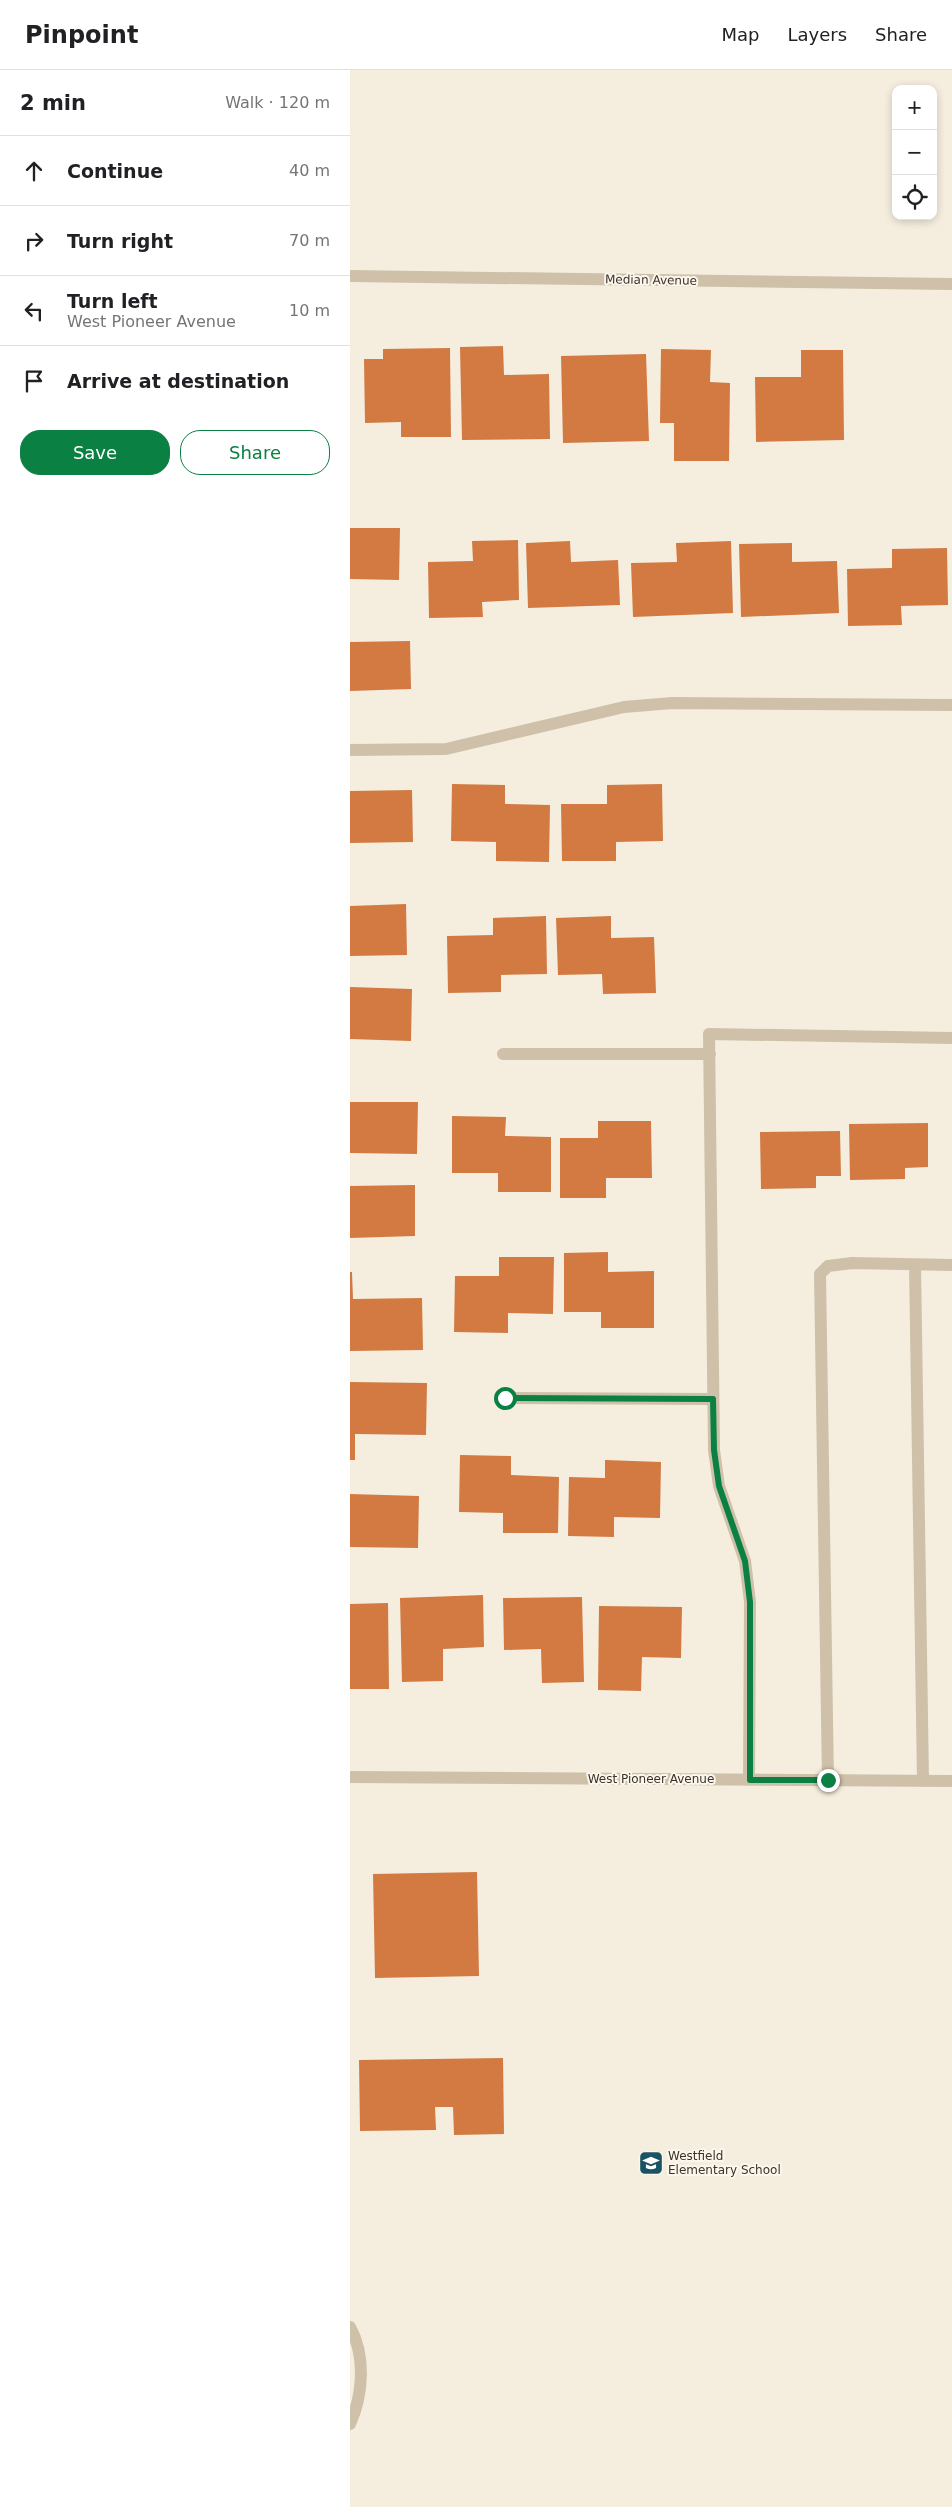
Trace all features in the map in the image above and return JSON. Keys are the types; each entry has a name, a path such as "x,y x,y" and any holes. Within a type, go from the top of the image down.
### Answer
{"street":[{"name":"Median Avenue","path":"350,276 952,284"},
{"path":"350,750 446,749 624,707 672,703 952,705"},
{"path":"750,1780 750,1602 745,1561 719,1486 714,1450 709,1034 952,1038"},
{"path":"503,1054 710,1054"},
{"path":"828,1780 820,1274 828,1266 852,1263 952,1265"},
{"path":"915,1264 922,1781"},
{"path":"505,1398 713,1399"},
{"name":"West Pioneer Avenue","path":"350,1777 952,1781"},
{"path":"350,2326 359,2354 361,2378 358,2406 350,2424"}],"building":[{"path":"503,346 504,375 549,374 550,439 462,440 460,347"},
{"path":"450,348 451,437 401,437 401,422 365,423 364,359 383,359 383,349"},
{"path":"661,349 711,350 710,382 730,383 729,461 674,461 674,423 660,423"},
{"path":"801,350 843,350 844,440 756,442 755,377 801,377"},
{"path":"646,354 649,441 563,443 561,356"},
{"path":"350,528 400,528 399,580 350,579"},
{"path":"518,540 519,600 482,602 483,617 429,618 428,562 473,561 472,541"},
{"path":"570,541 571,562 618,560 620,605 528,608 526,543"},
{"path":"731,541 733,613 633,617 631,563 677,562 676,543"},
{"path":"792,543 792,562 837,561 839,613 741,617 739,544"},
{"path":"947,548 948,605 901,606 902,625 848,626 847,569 892,568 892,549"},
{"path":"410,641 411,689 350,691 350,642"},
{"path":"452,784 505,785 505,804 550,805 549,862 496,861 496,842 451,841"},
{"path":"662,784 663,841 616,842 616,861 562,861 561,804 607,804 607,785"},
{"path":"412,790 413,842 350,843 350,791"},
{"path":"406,904 407,955 350,956 350,906"},
{"path":"546,916 547,974 501,975 501,992 448,993 447,936 493,935 493,918"},
{"path":"611,916 611,938 654,937 656,993 603,994 602,974 558,975 556,918"},
{"path":"350,987 412,989 411,1041 350,1039"},
{"path":"350,1102 418,1102 417,1154 350,1153"},
{"path":"452,1116 506,1117 505,1136 551,1137 551,1192 498,1192 498,1173 452,1173"},
{"path":"598,1121 651,1121 652,1178 606,1178 606,1198 560,1198 560,1138 598,1138"},
{"path":"928,1123 928,1167 905,1168 905,1179 850,1180 849,1124"},
{"path":"840,1131 841,1176 816,1176 816,1188 761,1189 760,1132"},
{"path":"415,1185 415,1236 350,1238 350,1186"},
{"path":"608,1252 608,1272 654,1271 654,1328 601,1328 601,1312 564,1312 564,1253"},
{"path":"499,1257 554,1257 553,1314 508,1313 508,1333 454,1332 455,1276 499,1276"},
{"path":"350,1272 352,1272 353,1299 422,1298 423,1350 350,1351"},
{"path":"350,1382 427,1383 426,1435 355,1434 355,1460 350,1460"},
{"path":"460,1455 511,1456 511,1475 559,1477 558,1533 503,1533 503,1513 459,1512"},
{"path":"605,1460 661,1462 660,1518 614,1517 614,1537 568,1536 569,1477 605,1478"},
{"path":"350,1494 419,1496 418,1548 350,1547"},
{"path":"483,1595 484,1647 443,1649 443,1681 402,1682 400,1598"},
{"path":"582,1597 584,1682 542,1683 541,1649 504,1650 503,1598"},
{"path":"388,1603 389,1689 350,1689 350,1604"},
{"path":"599,1606 682,1607 681,1658 642,1657 641,1691 598,1690"},
{"path":"477,1872 479,1976 375,1978 373,1874"},
{"path":"503,2058 504,2134 454,2135 453,2107 435,2107 436,2130 360,2131 359,2060"}],"place":[{"name":"Westfield Elementary School","path":"651,2163"}],"route":[{"path":"505,1398 713,1399 714,1450 719,1486 745,1561 750,1602 750,1780 828,1780"}]}
